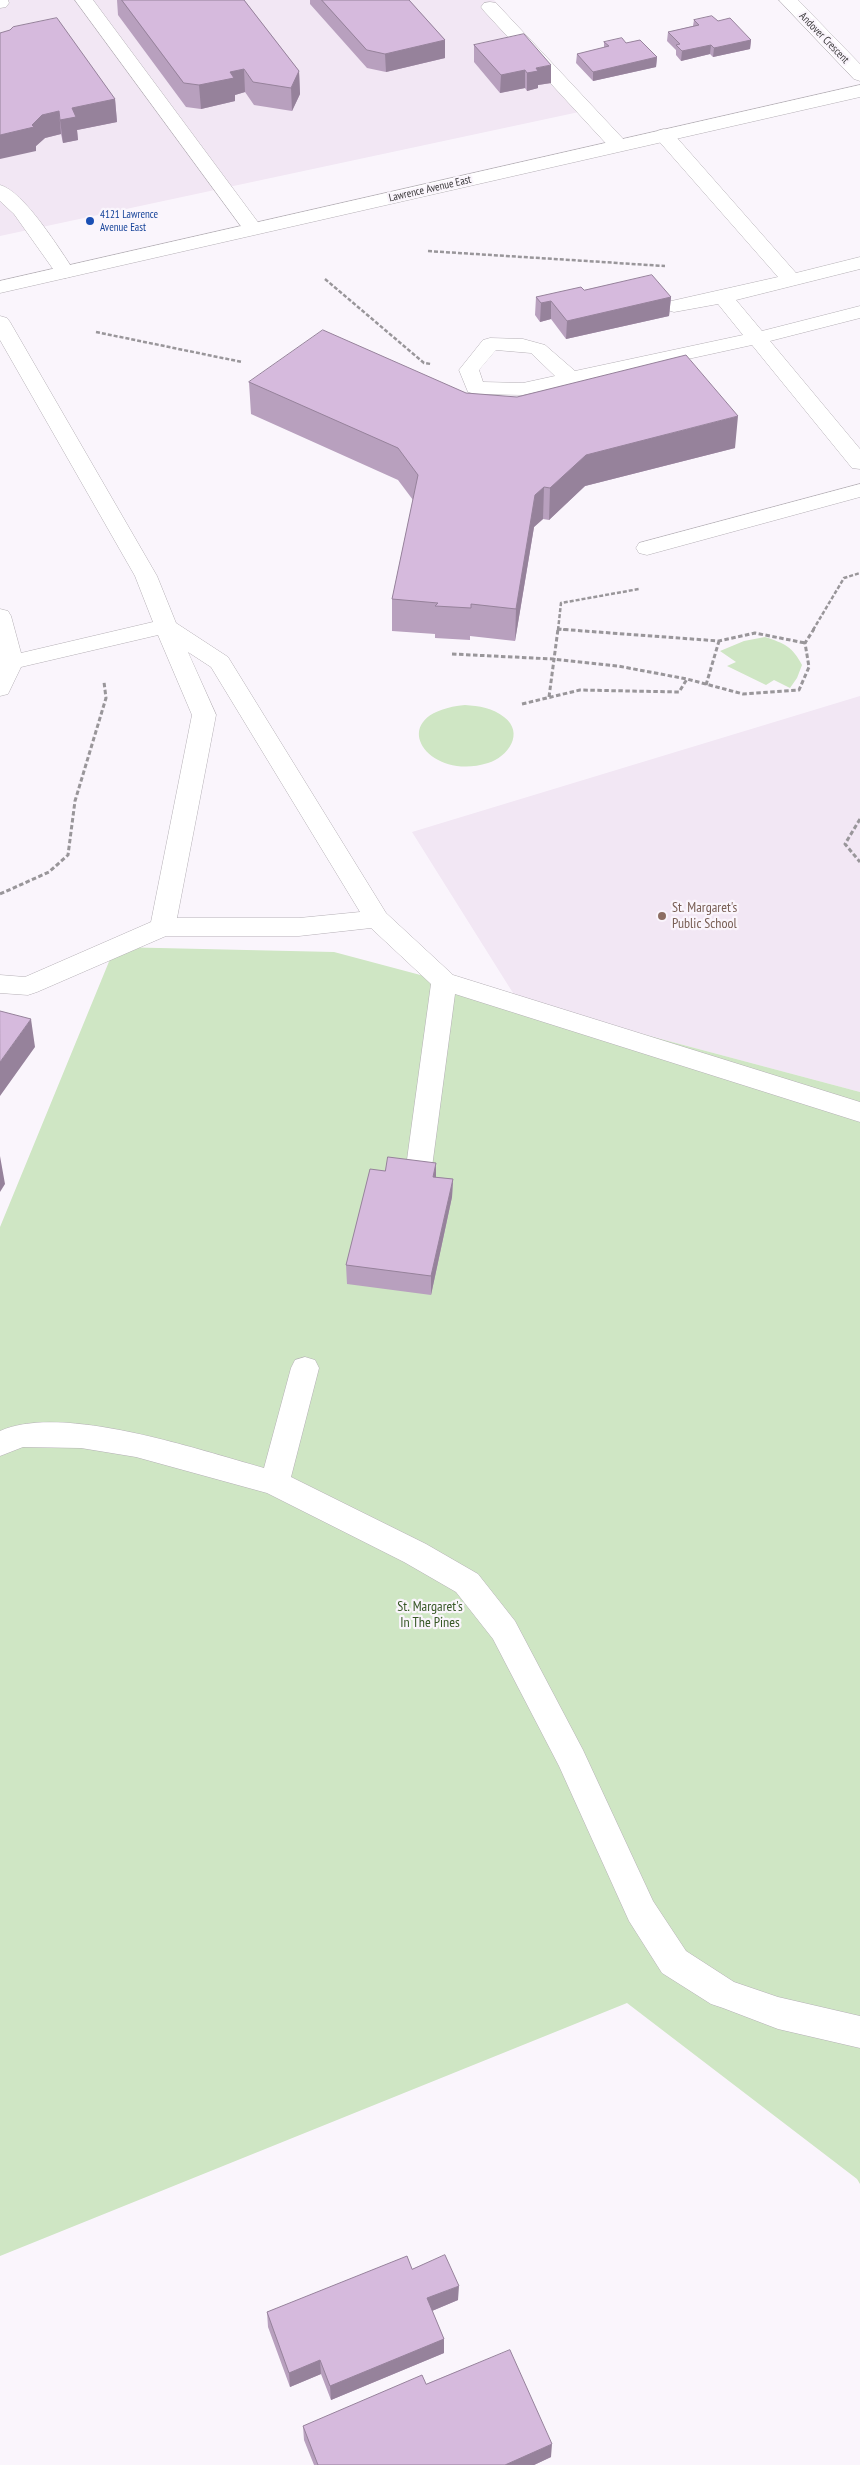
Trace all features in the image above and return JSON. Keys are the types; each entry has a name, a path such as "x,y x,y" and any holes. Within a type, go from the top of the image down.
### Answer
{"main road":[{"path":"84,0 253,230"},
{"name":"Andover Crescent","path":"788,0 860,75"},
{"path":"490,7 619,146"},
{"name":"Lawrence Avenue East","path":"0,287 860,91"},
{"path":"664,135 791,280"},
{"path":"0,191 21,210 66,272"},
{"path":"674,306 723,297 860,263"},
{"path":"723,297 860,463"},
{"path":"571,379 538,349 524,345 490,344 468,370 475,388 523,389 571,379 757,338 860,312"},
{"path":"0,322 146,576 204,715 163,927"},
{"path":"647,548 860,490"},
{"path":"0,616 12,662 0,689"},
{"path":"12,662 101,640 166,627 220,662 377,919 444,981 860,1112"},
{"path":"0,984 28,986 163,927 299,927 377,919"},
{"path":"418,1167 444,981"},
{"path":"275,1483 305,1368"},
{"path":"0,1444 20,1435 81,1436 136,1445 275,1483 416,1553 467,1583 504,1630 572,1760 641,1911 674,1962 723,1993 778,2013 860,2032"}],"path":[{"path":"428,251 674,267"},
{"path":"325,279 424,363 468,370"},
{"path":"96,332 242,362"},
{"path":"452,654 553,659 618,666 686,679 743,694 799,690 809,667 805,642 844,578 860,573"},
{"path":"550,697 561,603 648,588"},
{"path":"557,629 719,641 755,633 805,642"},
{"path":"0,894 49,872 68,855 75,800 106,698 101,640"},
{"path":"706,685 719,641"},
{"path":"522,704 580,690 679,692 686,679"},
{"path":"860,819 844,844 860,862"}],"shaded area":[{"path":"0,0 494,0 593,109 0,236"},
{"name":"St. Margaret's Public School","path":"860,696 860,1092 518,1001 412,832"}],"green space":[{"path":"765,637 787,646 802,665 797,678 790,688 774,680 766,685 727,666 736,662 720,651 744,641"},
{"path":"465,705 491,710 500,714 510,723 513,737 511,744 502,756 488,763 466,767 446,764 431,756 422,744 419,732 424,720 439,711"},
{"name":"St. Margaret's In The Pines","path":"115,947 334,952 860,1092 860,2184 857,2179 627,2003 0,2256 0,1227"}],"building":[{"path":"122,0 244,0 299,71 291,88 253,82 244,69 230,72 234,78 199,85 184,83"},
{"path":"322,0 409,0 445,40 385,54 367,50"},
{"path":"712,16 718,21 730,18 751,40 714,48 711,45 682,51 676,45 680,44 668,32 699,25 694,20"},
{"path":"57,18 115,99 72,108 76,117 60,120 59,111 42,115 32,125 34,127 0,135 0,33 13,27"},
{"path":"524,34 551,65 536,68 538,71 527,73 525,70 501,75 474,45"},
{"path":"622,38 626,43 640,40 657,57 593,72 577,54 609,46 604,42"},
{"path":"652,275 671,297 567,321 551,301 541,303 536,297 581,287 584,290"},
{"path":"323,330 466,393 517,397 686,355 738,416 586,455 550,488 544,487 535,495 516,609 471,604 471,608 435,606 438,603 392,599 418,475 398,448 249,382"},
{"path":"0,1011 31,1019 0,1062"},
{"path":"388,1157 436,1163 433,1177 453,1179 431,1276 346,1265 370,1169 385,1171"},
{"path":"445,2255 459,2286 427,2298 444,2339 330,2386 320,2360 289,2373 267,2312 407,2256 412,2269"},
{"path":"510,2350 552,2444 505,2465 318,2465 303,2426 422,2375 426,2384"}],"place":[{"name":"4121 Lawrence Avenue East","path":"90,221"},
{"name":"St. Margaret's Public School","path":"662,916"}]}
